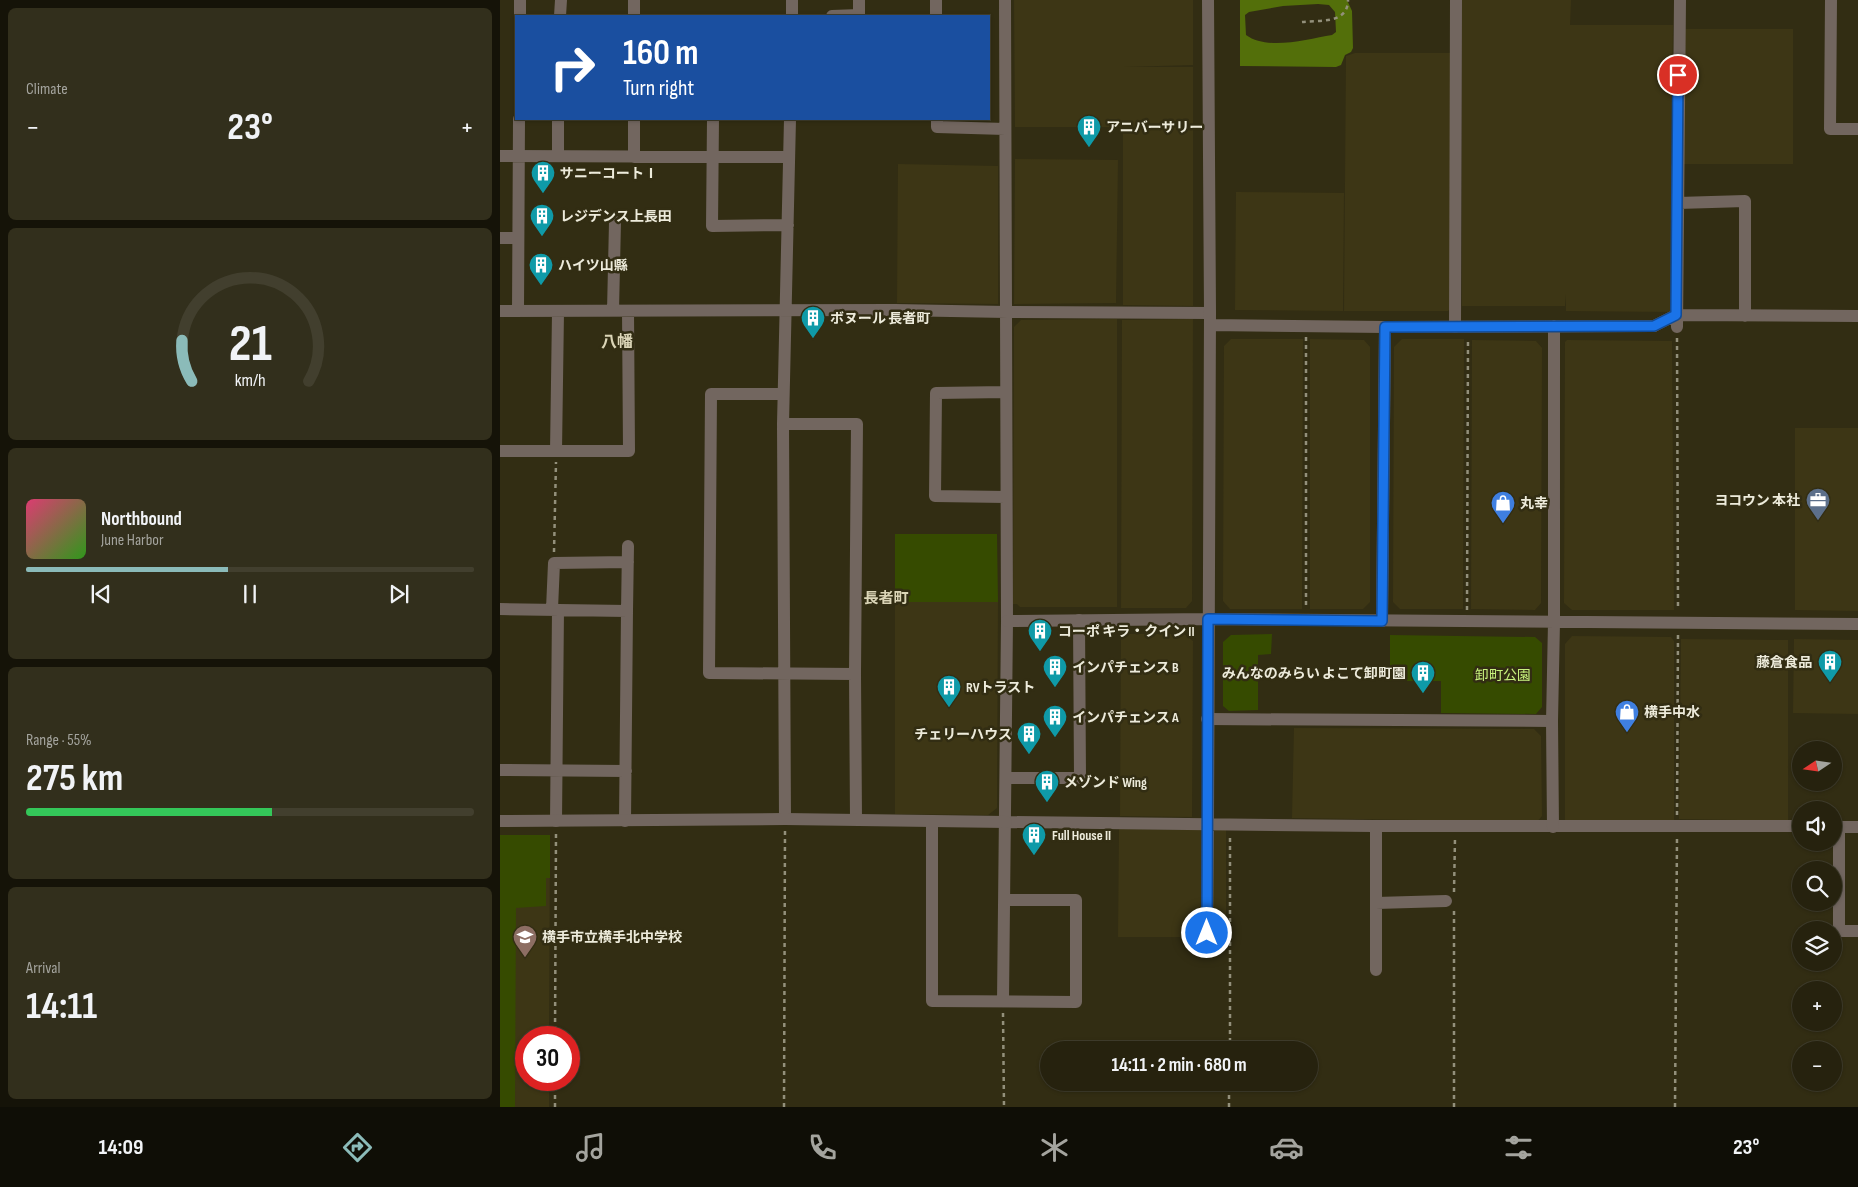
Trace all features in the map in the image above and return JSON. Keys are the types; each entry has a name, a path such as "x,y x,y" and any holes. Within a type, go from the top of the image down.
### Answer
{"street":[{"path":"520,0 520,15"},
{"path":"560,15 561,0"},
{"path":"634,0 634,15"},
{"path":"792,0 792,15"},
{"path":"859,0 859,15"},
{"path":"936,0 936,15"},
{"path":"1003,1002 1007,621 1005,0"},
{"path":"1207,933 1210,319 1208,0"},
{"path":"1456,0 1462,327"},
{"path":"1676,321 1680,0"},
{"path":"1831,0 1830,130 1858,130"},
{"path":"518,311 519,120"},
{"path":"558,120 558,156"},
{"path":"634,120 634,157"},
{"path":"713,120 712,226 788,225"},
{"path":"785,819 783,394 790,120"},
{"path":"937,120 937,127 1005,129"},
{"path":"500,156 789,157"},
{"path":"1678,202 1745,201 1745,316"},
{"path":"614,311 615,222"},
{"path":"500,238 518,238"},
{"path":"500,312 786,310 1007,312 1210,319 1306,326 1385,327 1654,326 1676,321 1745,316 1858,316"},
{"path":"500,450 629,451 628,311"},
{"path":"556,451 558,312"},
{"path":"1553,827 1554,326"},
{"path":"1382,621 1385,327"},
{"path":"1006,392 936,393 935,496 1006,497"},
{"path":"783,394 711,394 709,673 855,674"},
{"path":"783,424 857,424 856,819"},
{"path":"626,821 628,546"},
{"path":"556,821 554,563 628,562"},
{"path":"500,609 627,611"},
{"path":"1007,621 1208,619 1858,624"},
{"path":"1006,778 1080,778 1079,620"},
{"path":"1207,719 1552,721"},
{"path":"500,770 626,771"},
{"path":"500,821 856,819 1230,825 1792,826"},
{"path":"932,821 932,1001 1076,1002 1076,900 1005,900"},
{"path":"1376,826 1376,970"},
{"path":"1842,827 1858,827"},
{"path":"1837,851 1839,931 1858,931"},
{"path":"1376,903 1452,900"}],"path":[{"path":"1302,22 1337,18 1345,14 1348,8 1348,0"},
{"path":"1675,1107 1678,622 1676,321"},
{"path":"1306,326 1306,621"},
{"path":"1462,327 1467,622"},
{"path":"554,563 556,451"},
{"path":"784,1107 785,819"},
{"path":"555,1026 556,821"},
{"path":"1230,825 1230,1041"},
{"path":"1454,1107 1452,900 1455,826"},
{"path":"1003,1002 1004,1107"},
{"path":"555,1091 555,1107"},
{"path":"1230,1091 1230,1107"}],"shaded area":[{"path":"1014,0 1193,0 1193,65 1124,67 1193,67 1193,306 1123,305 1123,127 1015,127"},
{"path":"1462,0 1571,0 1570,25 1673,25 1671,164 1675,169 1673,312 1566,311 1566,294 1565,306 1462,306"},
{"path":"1683,29 1793,29 1793,164 1682,164"},
{"path":"1355,53 1451,53 1450,309 1448,311 1344,311 1346,56"},
{"path":"1015,159 1118,160 1116,303 1014,304"},
{"path":"898,164 998,166 998,304 897,303"},
{"path":"1236,192 1344,193 1343,311 1235,310"},
{"path":"1117,319 1117,607 1020,607 1017,604 1013,604 1014,327 1021,320"},
{"path":"1193,319 1192,601 1186,608 1121,608 1122,320"},
{"path":"1231,339 1303,339 1302,609 1230,609 1223,601 1224,346"},
{"path":"1310,339 1364,340 1370,347 1370,602 1363,609 1310,609"},
{"path":"1402,339 1464,339 1463,609 1400,609 1393,602 1394,347"},
{"path":"1472,340 1536,341 1542,348 1541,603 1535,610 1471,609"},
{"path":"1567,340 1672,341 1674,610 1572,610 1564,603 1565,342"},
{"path":"1795,428 1858,428 1858,611 1795,610"},
{"name":"RVトラスト","path":"895,602 998,602 997,808 988,815 895,814"},
{"path":"1121,634 1184,634 1193,641 1192,817 1120,816"},
{"path":"1572,636 1671,637 1674,641 1674,821 1565,821 1565,644"},
{"path":"1681,639 1788,640 1788,821 1679,819"},
{"path":"1794,639 1858,640 1858,714 1793,713"},
{"path":"1294,728 1534,729 1541,736 1542,816 1537,822 1292,818"},
{"path":"1119,829 1226,830 1226,937 1118,937"},
{"name":"横手市立横手北中学校","path":"500,835 550,835 549,1026 515,1026 515,1091 549,1091 549,1107 500,1107"}],"green space":[{"path":"1240,0 1347,0 1352,11 1353,48 1351,52 1345,55 1341,65 1336,67 1240,66","holes":["1329,5 1335,12 1336,32 1332,35 1276,43 1255,40 1246,35 1245,15 1249,12 1283,6"]},
{"path":"895,534 997,534 998,602 895,602"},
{"path":"1272,634 1271,654 1258,655 1258,710 1229,711 1223,706 1223,642 1231,635"},
{"name":"卸町公園","path":"1390,635 1535,637 1542,643 1542,707 1536,714 1441,713 1441,681 1390,681"},
{"path":"500,835 550,835 550,878 546,878 546,906 516,908 515,1107 500,1107"}],"place":[{"name":"アニバーサリー","path":"1089,148"},
{"name":"サニーコートⅠ","path":"543,194"},
{"name":"レジデンス上長田","path":"542,237"},
{"name":"ハイツ山縣","path":"541,286"},
{"name":"ボヌール 長者町","path":"813,339"},
{"name":"ヨコウン 本社","path":"1818,521"},
{"name":"丸幸","path":"1503,524"},
{"name":"コーポ キラ・クイン II","path":"1040,652"},
{"name":"藤倉食品","path":"1830,683"},
{"name":"インパチェンス B","path":"1055,688"},
{"name":"みんなのみらい よこて卸町園","path":"1423,694"},
{"name":"RVトラスト","path":"949,708"},
{"name":"横手中水","path":"1627,733"},
{"name":"インパチェンス A","path":"1055,738"},
{"name":"チェリーハウス","path":"1029,755"},
{"name":"メゾンド Wing","path":"1047,803"},
{"name":"Full House II","path":"1034,856"},
{"name":"横手市立横手北中学校","path":"525,958"}],"district":[{"name":"八幡","path":"617,341"},
{"name":"長者町","path":"886,598"}],"route":[{"path":"1207,933 1208,619 1382,621 1385,327 1654,326 1676,315 1678,75"}]}
